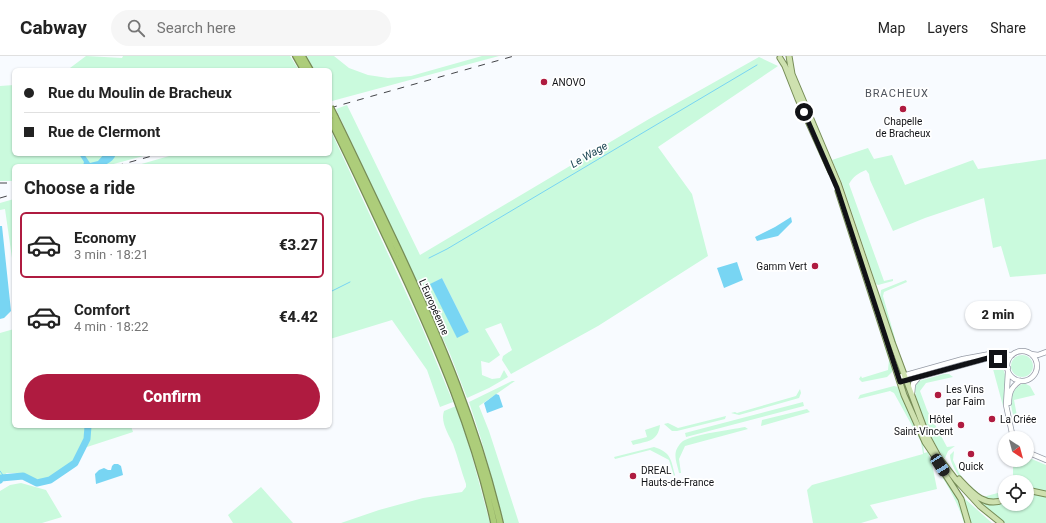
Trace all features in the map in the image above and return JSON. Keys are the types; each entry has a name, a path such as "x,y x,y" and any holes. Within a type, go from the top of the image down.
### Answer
{"highway":[{"path":"296,56 303,68"},
{"path":"302,56 309,68"},
{"name":"L'Européenne","path":"333,118 450,379 473,446 494,523"},
{"name":"L'Européenne","path":"333,118 425,308 452,370 477,440 500,523"}],"main road":[{"path":"778,57 784,58 788,56 792,74 810,121"},
{"path":"778,57 785,66 848,209 890,336 925,432 939,458 956,480 980,506 1001,523"},
{"path":"823,151 837,188 899,379 919,429 961,499 968,523"},
{"path":"899,379 905,374 963,359 990,354 1012,355 1021,352 1036,355 1046,352"},
{"path":"1013,431 1009,397 1012,388 1020,381 1032,377 1036,372 1039,359 1046,352"},
{"path":"1030,354 1034,358 1037,365"},
{"path":"1012,355 1009,360 1006,405 1012,431"},
{"path":"899,379 907,380 920,377 990,357 999,360 1008,369 1013,378 1020,381"},
{"path":"912,396 913,384 920,377"},
{"path":"925,432 953,472 974,495 984,501 998,501"},
{"path":"1034,456 1046,462"},
{"path":"1034,458 1046,462"},
{"path":"940,465 968,498 996,523"},
{"path":"1034,491 1046,494"}],"green space":[{"path":"86,56 122,58 123,56 290,56 298,68 70,68"},
{"path":"307,56 334,56 349,68 368,75 388,78 411,76 482,56 499,56 332,101 332,68 313,68"},
{"path":"759,57 778,66 658,147 692,194 708,256 598,326 511,374 502,360 503,356 512,350 501,323 485,329 500,355 489,363 481,361 482,375 492,379 500,378 504,370 508,377 467,398 450,354 336,109 347,105 420,255 649,119","holes":["442,278 469,332 457,337 431,284"]},
{"path":"12,85 12,156 144,156 114,164 12,164 12,181 0,181 0,86"},
{"path":"332,133 421,325 453,402 440,407 427,370 392,320 332,338 332,164 141,164 169,156 332,156"},
{"path":"868,148 874,159 892,155 905,185 973,160 978,169 1046,159 1046,274 1010,277 1001,246 993,248 984,198 925,218 893,231 866,170 852,179 849,184 884,281 893,279 893,281 878,285 876,284 842,183 832,160"},
{"path":"12,200 12,258 5,209 0,210 0,203"},
{"path":"906,280 907,282 884,292 883,296 896,342 895,343 880,298 881,290"},
{"path":"12,330 12,428 85,428 84,441 73,462 49,479 37,481 19,473 7,473 0,477 0,333"},
{"path":"884,345 892,364 892,372 887,377 862,382 859,379 861,376 862,378 888,370 889,360"},
{"path":"1022,355 1030,358 1033,366 1030,374 1022,377 1014,374 1011,366 1014,358"},
{"path":"990,358 1002,366 1006,378 1003,406"},
{"path":"949,374 953,377 926,383 920,391 927,410 947,447 955,446 948,451 945,458 925,424 914,387 919,381"},
{"path":"512,381 515,381 479,406 489,431 519,523 504,523 481,439 469,402"},
{"path":"1024,383 1030,386 1035,395 1014,400 1017,416 1014,417 1011,407 1013,393 1015,389"},
{"path":"894,386 898,387 901,391 923,442 924,453 928,452 931,459 937,489 870,505 878,518 861,523 813,523 807,490 812,485 923,454 921,442 894,393 890,391 858,399 860,395"},
{"path":"800,389 801,393 799,398 739,415 731,413 737,413 796,396"},
{"path":"803,402 804,406 686,437 685,433"},
{"path":"456,406 470,449 490,523 341,523 379,510 423,498 462,492 466,487 466,484 455,449 443,420 444,411"},
{"path":"807,409 810,412 761,426 762,420"},
{"path":"726,416 725,419 677,431 672,431 664,424 668,423 678,428"},
{"path":"660,425 659,431 654,438 633,445 631,441 647,437 645,430"},
{"path":"745,427 748,429 685,446 679,459 681,473 679,473 676,451 683,441 704,434"},
{"path":"89,428 132,428 133,432 87,447"},
{"path":"654,447 664,451 667,454 672,465 674,476 669,460 650,450 615,459 614,457"},
{"path":"954,451 953,460 959,473 965,481 983,497 998,493 998,498 987,500 971,491 957,473 950,455"},
{"path":"931,460 942,472 961,503 967,523 964,523 954,498"},
{"path":"1034,460 1046,465 1046,492 1034,489 1034,475 1013,475 1013,467 1034,467"},
{"path":"21,483 46,490 62,517 42,523 0,523 0,491 10,485"},
{"path":"261,487 293,523 233,523 228,515"},
{"path":"1034,493 1046,496 1046,523 1005,523 981,504 981,501 998,500 998,511 1034,511"},
{"path":"964,498 992,523 969,523"}],"water":[{"path":"80,156 85,156 90,163 98,161 102,156 115,156 111,162 107,164 84,164 84,162"},
{"path":"791,217 792,222 778,236 757,241 755,237"},
{"path":"0,226 2,226 11,311 4,318 0,319"},
{"path":"737,262 743,280 724,288 717,268"},
{"path":"442,278 469,332 457,338 430,284"},
{"path":"496,394 499,395 503,407 487,413 484,403"},
{"path":"114,464 121,466 123,475 96,484 95,474 104,468 111,470"}],"waterway":[{"name":"Le Wage","path":"429,258 447,249 757,65"},
{"name":"Le Wage","path":"332,291 350,282"},
{"path":"0,480 1,478 23,476 37,483 50,480 75,463 87,439 88,428"},
{"path":"0,471 5,478"}],"railway":[{"path":"332,107 514,56"},
{"path":"123,164 152,156"},
{"path":"0,183 12,183"},
{"path":"0,198 12,195"}],"place":[{"name":"ANOVO","path":"544,82"},
{"name":"Chapelle de Bracheux","path":"903,109"},
{"name":"Gamm Vert","path":"815,266"},
{"name":"Les Vins par Faim","path":"938,395"},
{"name":"La Criée","path":"992,419"},
{"name":"Hôtel Saint-Vincent","path":"961,425"},
{"name":"Quick","path":"971,454"},
{"name":"DREAL Hauts-de-France","path":"633,476"}],"district":[{"name":"BRACHEUX","path":"897,93"}],"route":[{"path":"804,112 837,188 887,338 900,382 988,358 998,359"}]}
